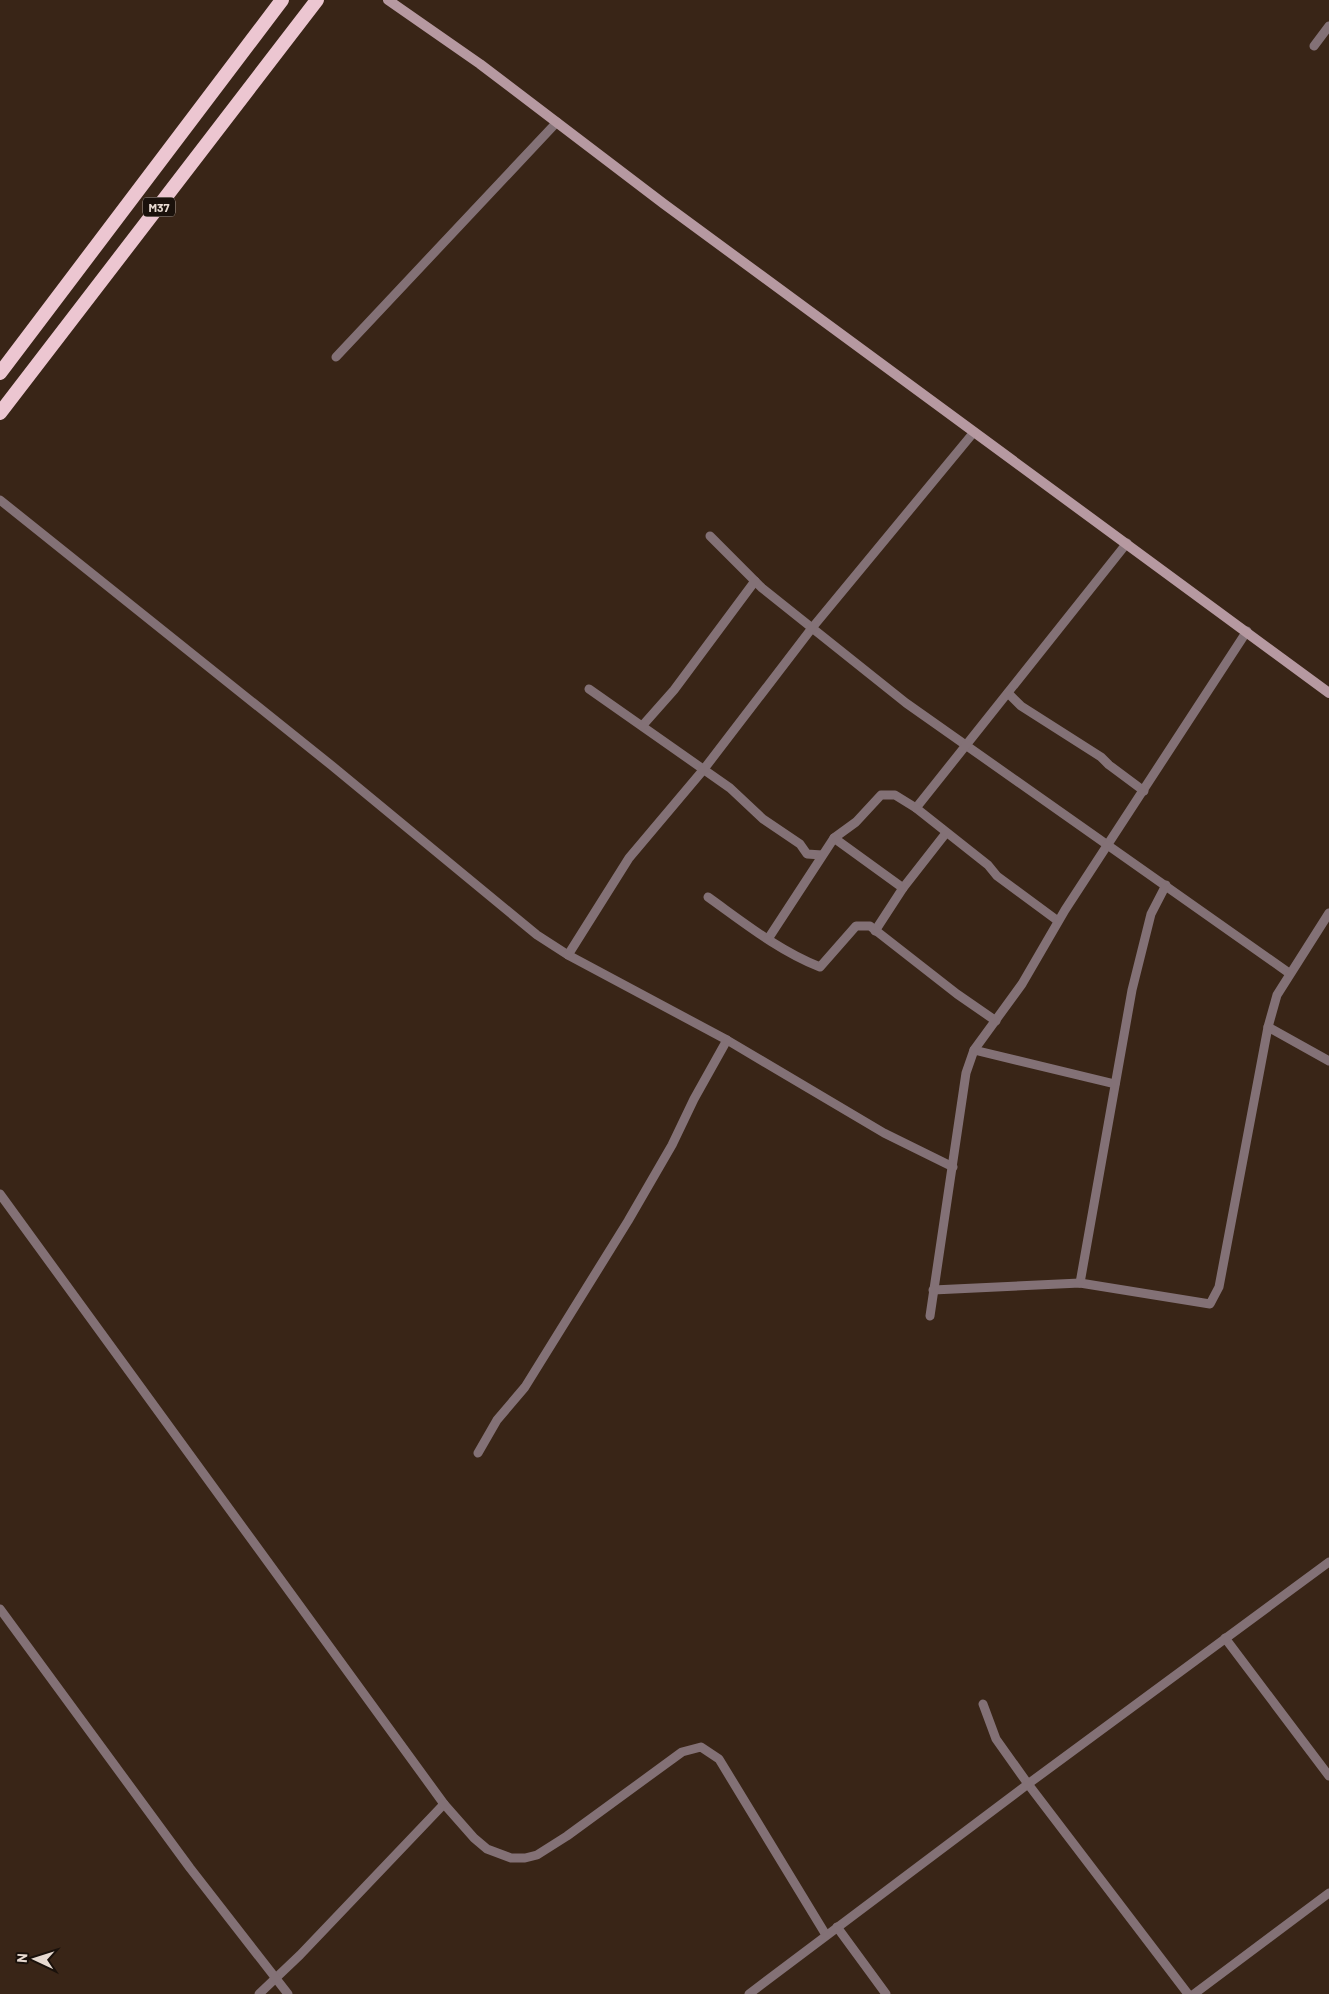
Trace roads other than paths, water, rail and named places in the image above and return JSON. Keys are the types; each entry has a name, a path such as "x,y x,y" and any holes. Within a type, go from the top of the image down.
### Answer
{"highway":[{"name":"M37","path":"0,373 282,0"},
{"name":"M37","path":"0,413 317,0"}],"main road":[{"path":"388,0 557,122 664,204 1329,693"}],"street":[{"path":"1314,46 1329,26"},
{"path":"336,357 557,122"},
{"path":"568,955 629,858 704,770 812,628 974,432"},
{"path":"0,500 331,765 537,935 568,955 727,1040 884,1132 953,1168"},
{"path":"710,536 755,581 906,703 1289,973"},
{"path":"916,808 1127,543"},
{"path":"643,725 674,690 755,581"},
{"path":"930,1316 966,1073 974,1050 1022,984 1058,921 1247,631"},
{"path":"589,689 643,725 740,796 770,824 800,844 807,854 822,855"},
{"path":"1008,693 1021,706 1101,757 1144,791"},
{"path":"768,939 834,838 856,822 881,795 895,795 916,808 988,865 997,876 1058,921"},
{"path":"875,931 903,888 946,833"},
{"path":"834,838 903,888"},
{"path":"1080,1283 1132,990 1149,922 1156,903 1166,885"},
{"path":"708,897 768,939 804,961 820,967 856,926 870,926 957,994 996,1020"},
{"path":"933,1290 1080,1283 1210,1304 1219,1287 1268,1027 1277,995 1289,973 1329,913"},
{"path":"1268,1027 1329,1061"},
{"path":"478,1452 497,1420 525,1387 628,1221 672,1144 694,1098 727,1040"},
{"path":"974,1050 1115,1084"},
{"path":"0,1194 444,1804 474,1838 487,1849 511,1858 525,1858 537,1855 567,1836 682,1752 701,1747 719,1759 826,1935"},
{"path":"749,1994 1028,1784 1329,1562"},
{"path":"0,1609 190,1868 288,1994"},
{"path":"1225,1638 1329,1776"},
{"path":"983,1704 996,1739 1028,1784 1188,1994"},
{"path":"259,1994 444,1804"},
{"path":"1194,1994 1329,1893"},
{"path":"837,1927 886,1994"}]}
